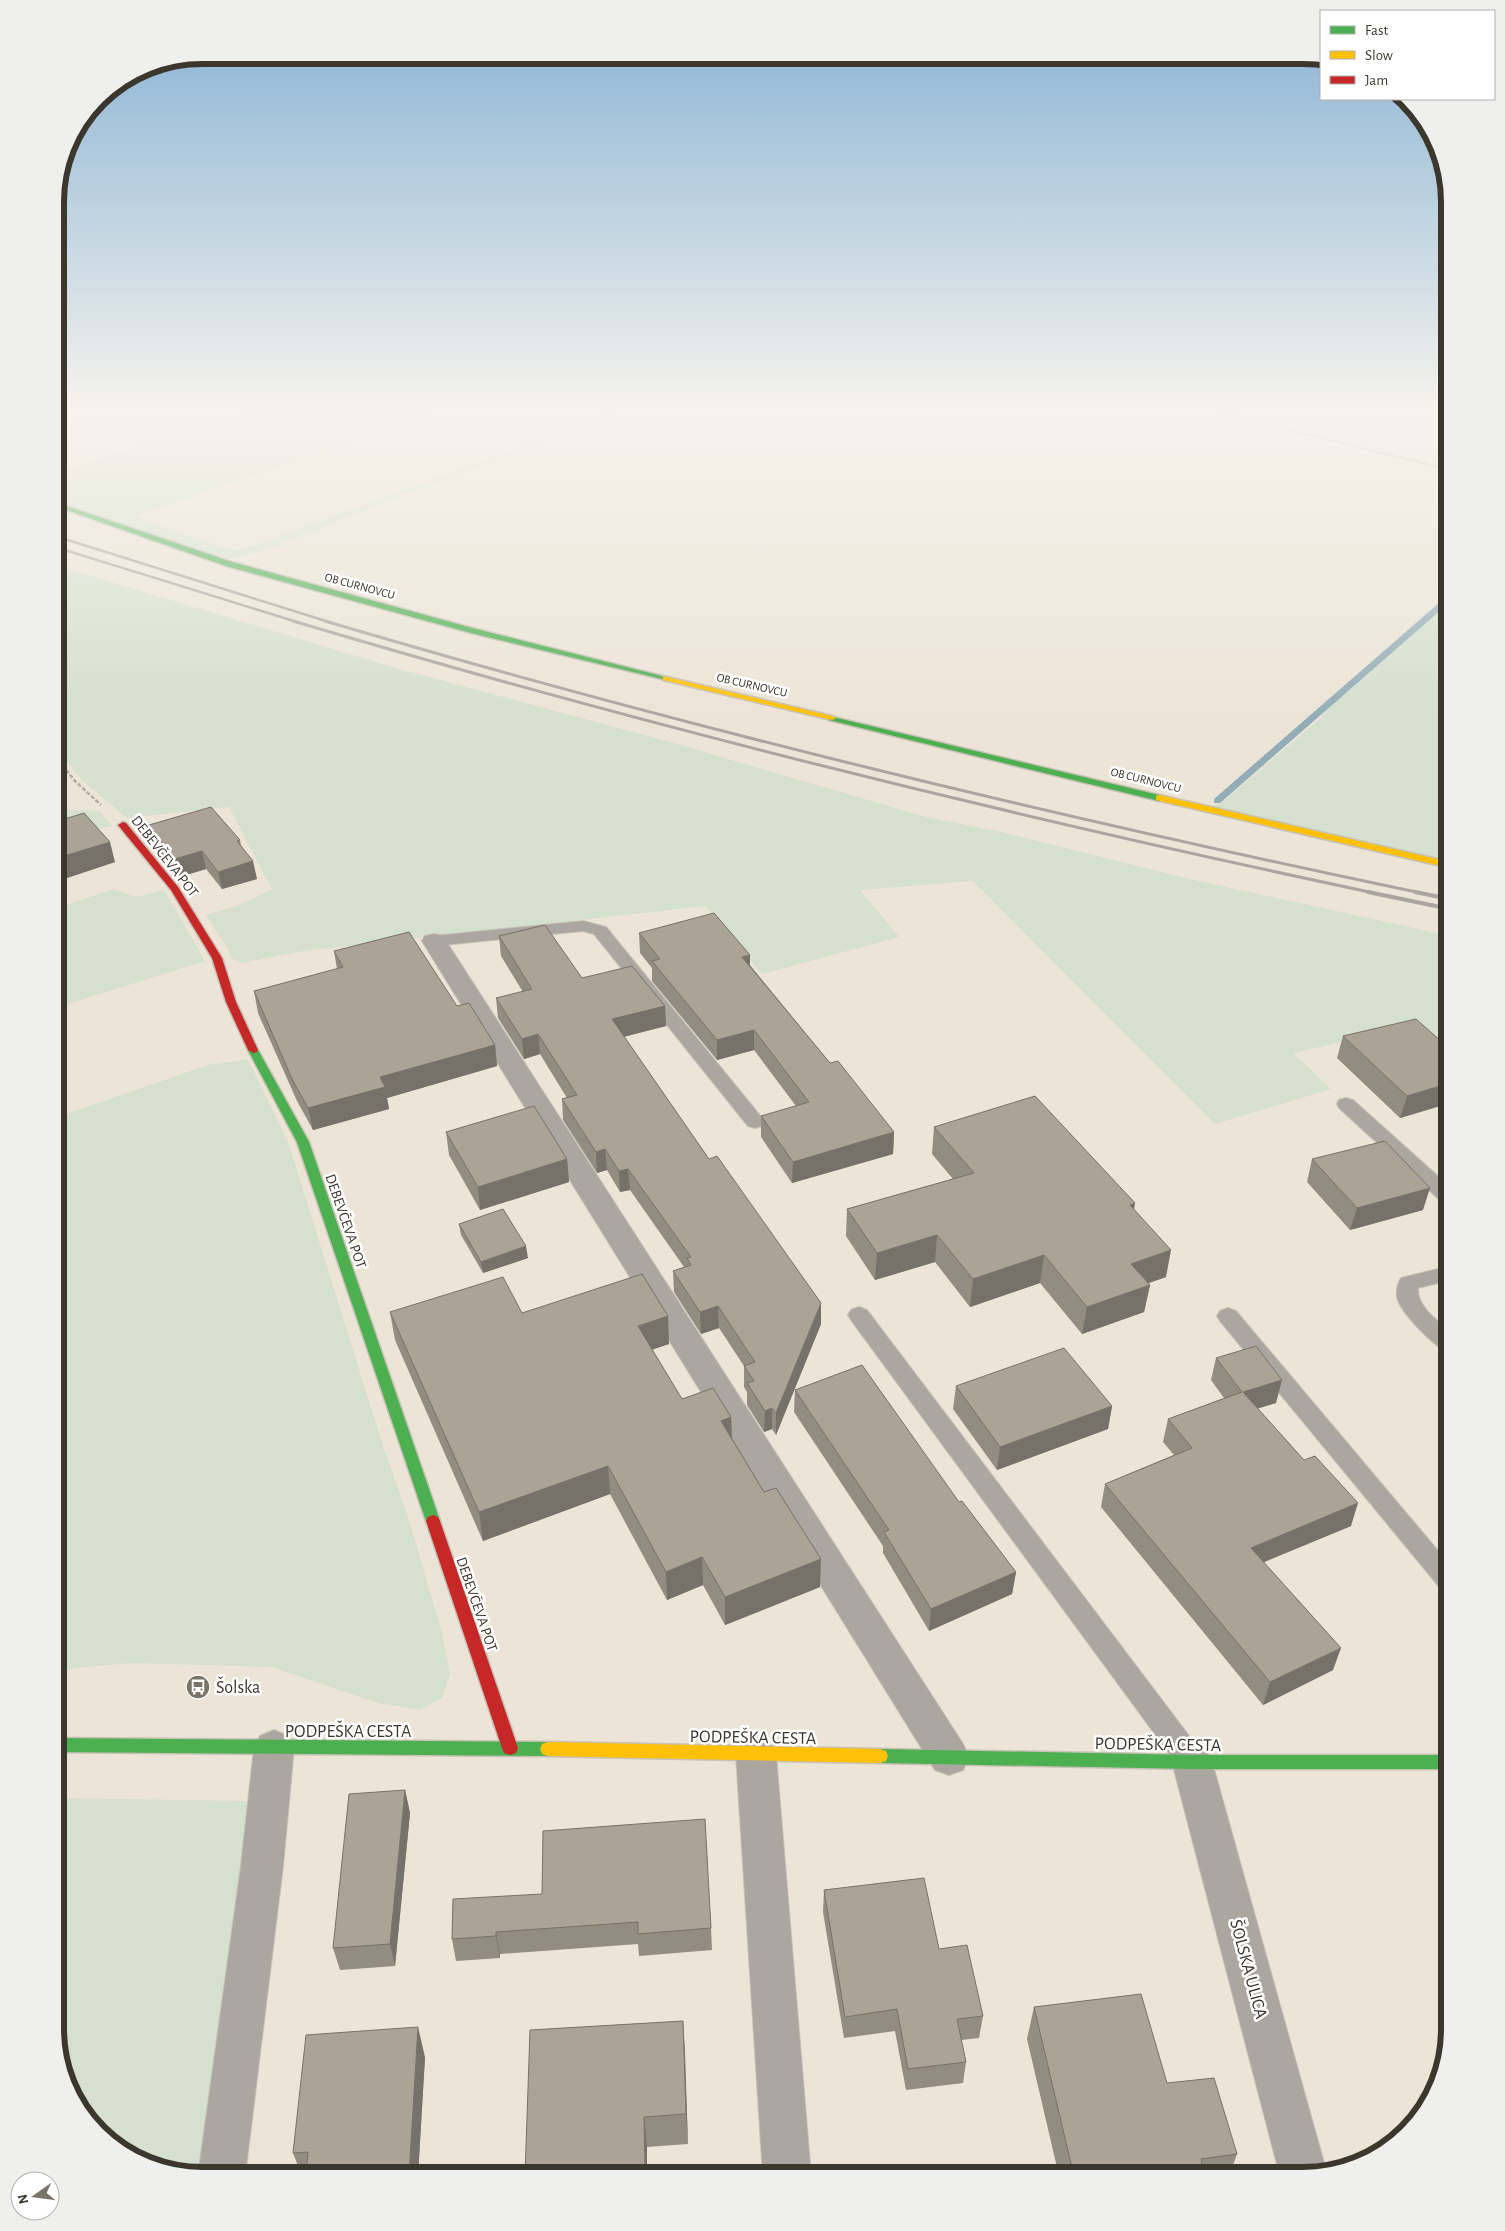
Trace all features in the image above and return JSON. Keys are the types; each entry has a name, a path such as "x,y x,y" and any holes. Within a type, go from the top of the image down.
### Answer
{"street":[{"name":"OB CURNOVCU","path":"79,512 229,564 474,631 1210,810 1441,863"},
{"name":"DEBEVČEVA POT","path":"123,825 175,889 217,958 231,1002 257,1057 303,1142 510,1748"},
{"path":"434,941 949,1757"},
{"name":"PODPEŠKA CESTA","path":"64,1745 274,1748 510,1748 756,1755 1192,1762 1441,1762"},
{"path":"222,2167 262,1866 274,1748"},
{"path":"756,1755 786,2167"},
{"name":"ŠOLSKA ULICA","path":"1192,1762 1302,2167"}],"lane":[{"path":"434,941 583,926 600,930 755,1122"},
{"path":"1346,1104 1441,1190"},
{"path":"1441,1275 1408,1283 1407,1298 1418,1314 1441,1336"},
{"path":"859,1315 1192,1762"},
{"path":"1228,1316 1441,1571"}],"path":[{"name":"DEBEVČEVA POT","path":"64,767 75,781 123,825"}],"green space":[{"path":"88,512 148,512 134,517 227,549 236,550 259,544 344,512 360,512 262,551 228,559"},
{"path":"64,568 396,668 670,742 926,817 1001,832 1185,878 1441,934 1441,1057 1407,1027 1293,1053 1331,1089 1215,1124 973,881 860,890 899,937 762,974 705,906 303,951 241,963 231,958 229,951 206,915 237,906 272,889 229,807 127,818 82,780 64,757"},
{"path":"1441,608 1441,859 1213,807 1226,799 1320,719 1328,706"},
{"path":"64,809 99,811 112,826 89,830 64,829"},
{"path":"113,889 136,897 164,890 205,961 64,1005 64,906"},
{"path":"248,1059 289,1145 382,1443 409,1520 442,1633 450,1674 442,1698 420,1710 378,1703 272,1667 131,1663 75,1668 64,1671 64,1115 208,1065"},
{"path":"64,1798 249,1801 207,2167 175,2165 141,2153 111,2133 87,2106 74,2082 68,2065 64,2030"}],"building":[{"path":"211,807 240,840 237,841 253,861 218,872 202,851 175,859 149,825"},
{"path":"84,813 110,842 64,856 64,819"},
{"path":"714,913 750,955 742,957 830,1063 838,1061 894,1132 793,1162 761,1116 809,1102 754,1030 717,1040 652,961 660,959 639,933"},
{"path":"545,925 582,978 632,966 665,1006 612,1019 709,1159 717,1156 821,1303 776,1413 772,1408 765,1411 747,1383 754,1381 744,1366 755,1362 718,1306 700,1312 673,1271 691,1265 687,1258 691,1257 628,1169 619,1171 605,1149 596,1152 562,1099 577,1095 538,1034 522,1039 496,998 532,989 499,936"},
{"path":"409,932 457,1006 469,1003 495,1045 380,1077 385,1087 308,1108 292,1079 254,991 343,967 334,951"},
{"path":"1416,1019 1441,1041 1441,1086 1407,1096 1343,1036"},
{"path":"1035,1096 1135,1203 1130,1205 1171,1250 1131,1264 1150,1285 1087,1307 1044,1255 973,1279 937,1235 877,1253 847,1209 974,1173 934,1127"},
{"path":"534,1106 567,1159 478,1187 446,1132"},
{"path":"1385,1141 1430,1188 1357,1208 1312,1159"},
{"path":"503,1209 526,1246 481,1262 459,1224"},
{"path":"642,1274 668,1316 638,1326 682,1399 713,1388 731,1417 721,1421 764,1492 776,1488 821,1559 725,1597 702,1557 666,1572 608,1466 479,1512 390,1312 503,1277 522,1313"},
{"path":"1256,1346 1282,1380 1243,1392 1304,1460 1315,1456 1358,1503 1251,1548 1341,1648 1270,1682 1105,1484 1192,1448 1168,1419 1242,1392 1216,1358"},
{"path":"1064,1348 1112,1406 1000,1447 956,1386"},
{"path":"862,1365 959,1502 962,1501 1016,1572 931,1609 884,1532 889,1530 795,1390"},
{"path":"405,1790 390,1944 333,1948 349,1794"},
{"path":"705,1819 711,1928 638,1934 638,1922 496,1932 496,1936 452,1939 453,1899 542,1894 543,1831"},
{"path":"924,1878 939,1949 967,1945 983,2016 957,2019 966,2062 908,2069 897,2009 845,2017 824,1890"},
{"path":"1141,1994 1167,2083 1214,2078 1237,2154 1201,2159 1203,2167 1072,2167 1034,2007"},
{"path":"683,2021 686,2114 644,2117 645,2167 525,2167 530,2030"},
{"path":"418,2027 410,2167 307,2167 308,2152 293,2153 306,2035"}],"waterway":[{"path":"1217,801 1441,606"}],"railway":[{"path":"64,539 329,622"},
{"path":"64,550 297,622"},
{"path":"293,621 561,697 830,768 1102,833 1374,893"},
{"path":"325,621 597,698 733,734 1145,833 1421,893"},
{"path":"1368,892 1441,907"},
{"path":"1415,892 1441,897"}],"traffic: fast":[{"path":"79,512 229,564 474,631 666,678"},
{"path":"832,718 1159,798"},
{"path":"253,1050 303,1142 433,1521"},
{"path":"64,1745 548,1749"},
{"path":"880,1756 1192,1762 1441,1762"}],"traffic: slow":[{"path":"666,678 832,718"},
{"path":"1159,798 1441,863"},
{"path":"548,1749 880,1756"}],"traffic: jam":[{"path":"123,825 175,889 217,958 231,1002 253,1050"},
{"path":"433,1521 510,1748"}],"place":[{"name":"Šolska","path":"198,1687"}]}
